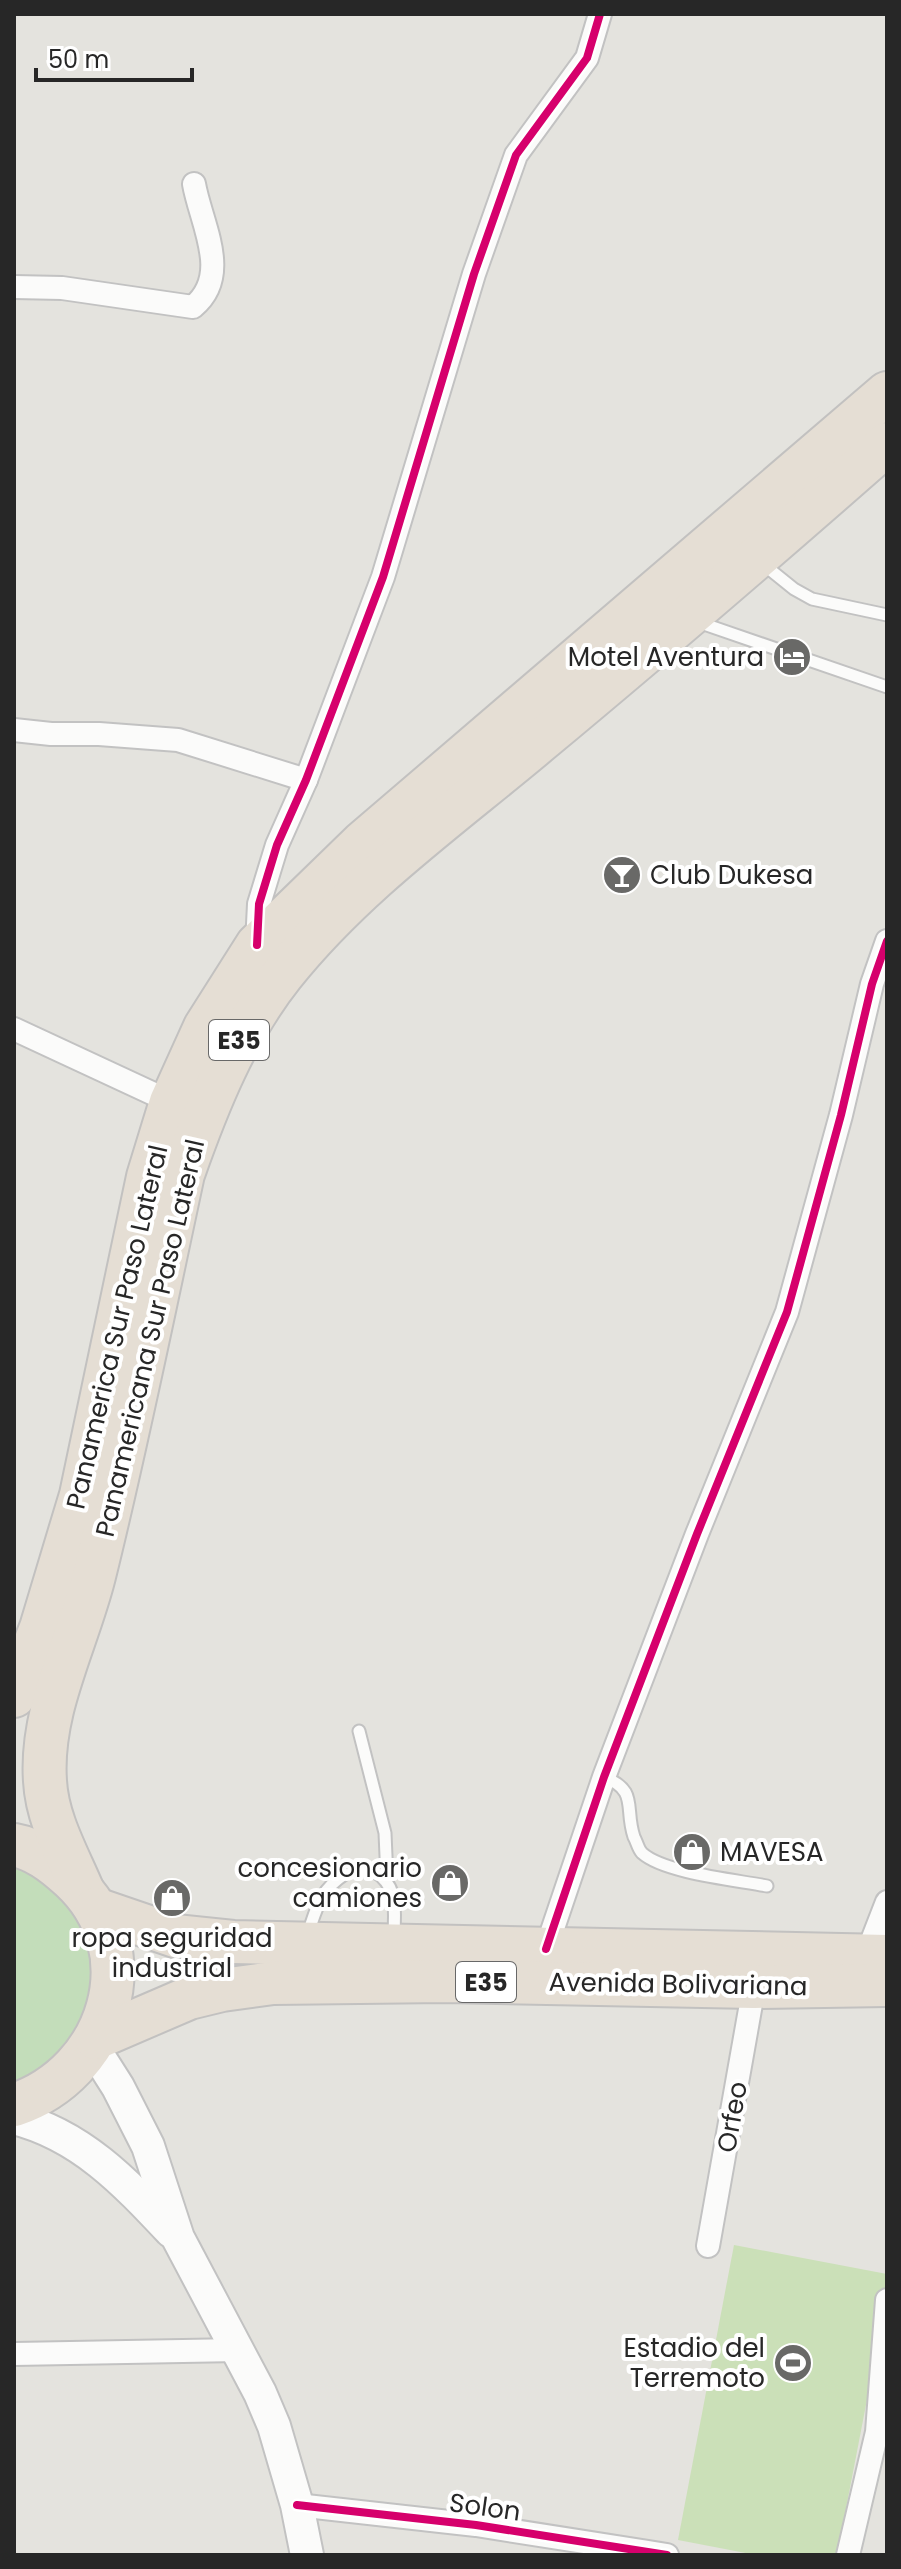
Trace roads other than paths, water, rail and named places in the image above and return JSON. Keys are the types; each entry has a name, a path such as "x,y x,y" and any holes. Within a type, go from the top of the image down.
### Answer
{"highway":[{"name":"Panamerica Sur Paso Lateral","path":"14,1696 41,1628 81,1495 148,1177 171,1102 205,1027 257,945 374,833 887,393"},
{"name":"Panamericana Sur Paso Lateral","path":"89,1899 51,1819 44,1783 45,1744 53,1707 93,1579 183,1174 202,1119 241,1035 281,975 329,920 688,618 887,444"},
{"name":"E35","path":"14,1845 54,1863 89,1899 109,1944 112,1979 107,2013 94,2042 72,2071 46,2091 14,2105"},
{"name":"Avenida Bolivariana","path":"89,1899 147,1928 200,1940 546,1949 880,1966"},
{"name":"Avenida Bolivariana","path":"94,2042 189,1998 273,1983 445,1981 754,1987 880,1966"}],"main road":[{"path":"94,2042 148,2146 178,2238 239,2350 274,2426 297,2505 307,2555"},
{"path":"14,2118 36,2123 91,2153 119,2176 178,2238"}],"street":[{"path":"257,945 259,904 277,845 306,780 383,577 474,274 516,155 587,58 600,14"},
{"path":"14,287 62,288 193,307 201,300 214,266 194,184"},
{"path":"14,730 178,740 306,780"},
{"path":"546,1949 604,1777 697,1534 787,1312 841,1115 872,984 887,941"},
{"path":"14,1029 171,1102"},
{"path":"880,1966 887,1902"},
{"name":"Orfeo","path":"708,2246 754,1987"},
{"path":"848,2555 882,2432 887,2300"},
{"path":"14,2354 239,2350"},
{"name":"Solon","path":"297,2505 476,2525 667,2555"}],"lane":[{"path":"756,559 812,599 887,615"},
{"path":"688,618 887,687"},
{"path":"359,1731 385,1833 387,1879 394,1899 394,1947"},
{"path":"604,1777 620,1783 628,1795 629,1822 640,1852 661,1866 767,1886"},
{"path":"374,1871 387,1879"},
{"path":"304,1945 321,1896 345,1874"}],"place":[{"name":"Motel Aventura","path":"792,657"},
{"name":"Club Dukesa","path":"622,875"},
{"name":"MAVESA","path":"692,1852"},
{"name":"concesionario camiones","path":"450,1883"},
{"name":"ropa seguridad industrial","path":"172,1898"},
{"name":"Estadio del Terremoto","path":"793,2363"}]}
